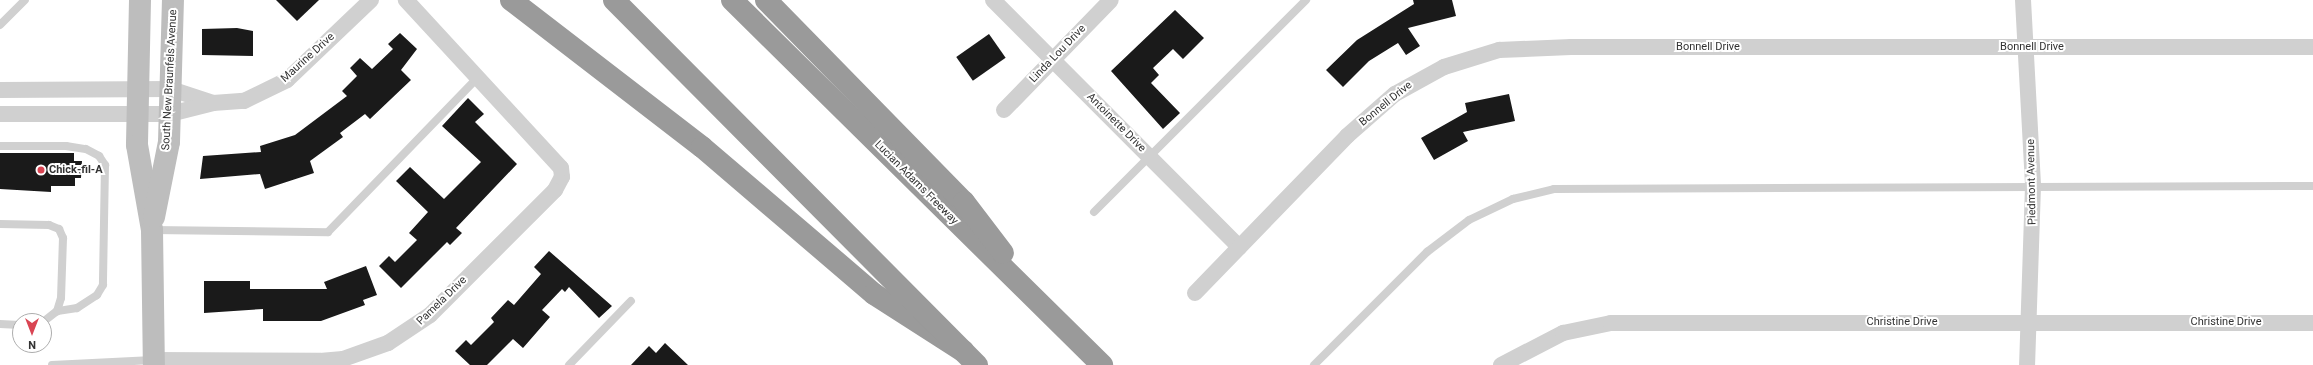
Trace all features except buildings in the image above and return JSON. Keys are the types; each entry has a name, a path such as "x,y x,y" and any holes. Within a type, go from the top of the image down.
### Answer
{"highway":[{"path":"511,0 702,147 874,294 970,358"},
{"path":"614,0 970,358"},
{"name":"Lucian Adams Freeway","path":"732,0 1055,321 1102,365"},
{"path":"766,0 964,202 1055,321"}],"main road":[{"name":"South New Braunfels Avenue","path":"140,0 137,145 152,230 154,362"},
{"name":"South New Braunfels Avenue","path":"152,230 169,142 173,0"}],"street":[{"name":"Maurine Drive","path":"0,114 170,114 213,103 244,101 287,80 371,0"},
{"path":"406,0 478,77"},
{"name":"Antoinette Drive","path":"993,0 1239,247"},
{"name":"Linda Lou Drive","path":"1004,110 1111,0"},
{"name":"Piedmont Avenue","path":"2023,0 2033,186 2030,322 2027,365"},
{"name":"Bonnell Drive","path":"1196,293 1347,136 1395,94 1417,79 1471,57 1499,50 1564,47 2313,47"},
{"name":"Pamela Drive","path":"154,362 343,359 388,343 430,315 556,190 562,177 561,168 478,77"},
{"name":"Maurine Drive","path":"0,90 170,89 213,103"},
{"name":"Christine Drive","path":"1501,365 1563,333 1611,323 2313,323"}],"lane":[{"path":"0,25 25,0"},
{"path":"1094,212 1151,158 1306,0"},
{"path":"152,230 328,232 478,77"},
{"path":"0,146 66,146 86,149 99,156 105,165 103,286 97,295 77,308 57,311 52,315"},
{"path":"1314,365 1427,252 1469,220 1513,199 1554,189 2313,186"},
{"path":"0,224 49,225 59,229 63,238 61,298 57,311"},
{"path":"569,365 631,301"},
{"path":"0,324 12,324"},
{"path":"52,365 154,362"}],"place":[{"name":"Chick-fil-A","path":"41,170"}]}
